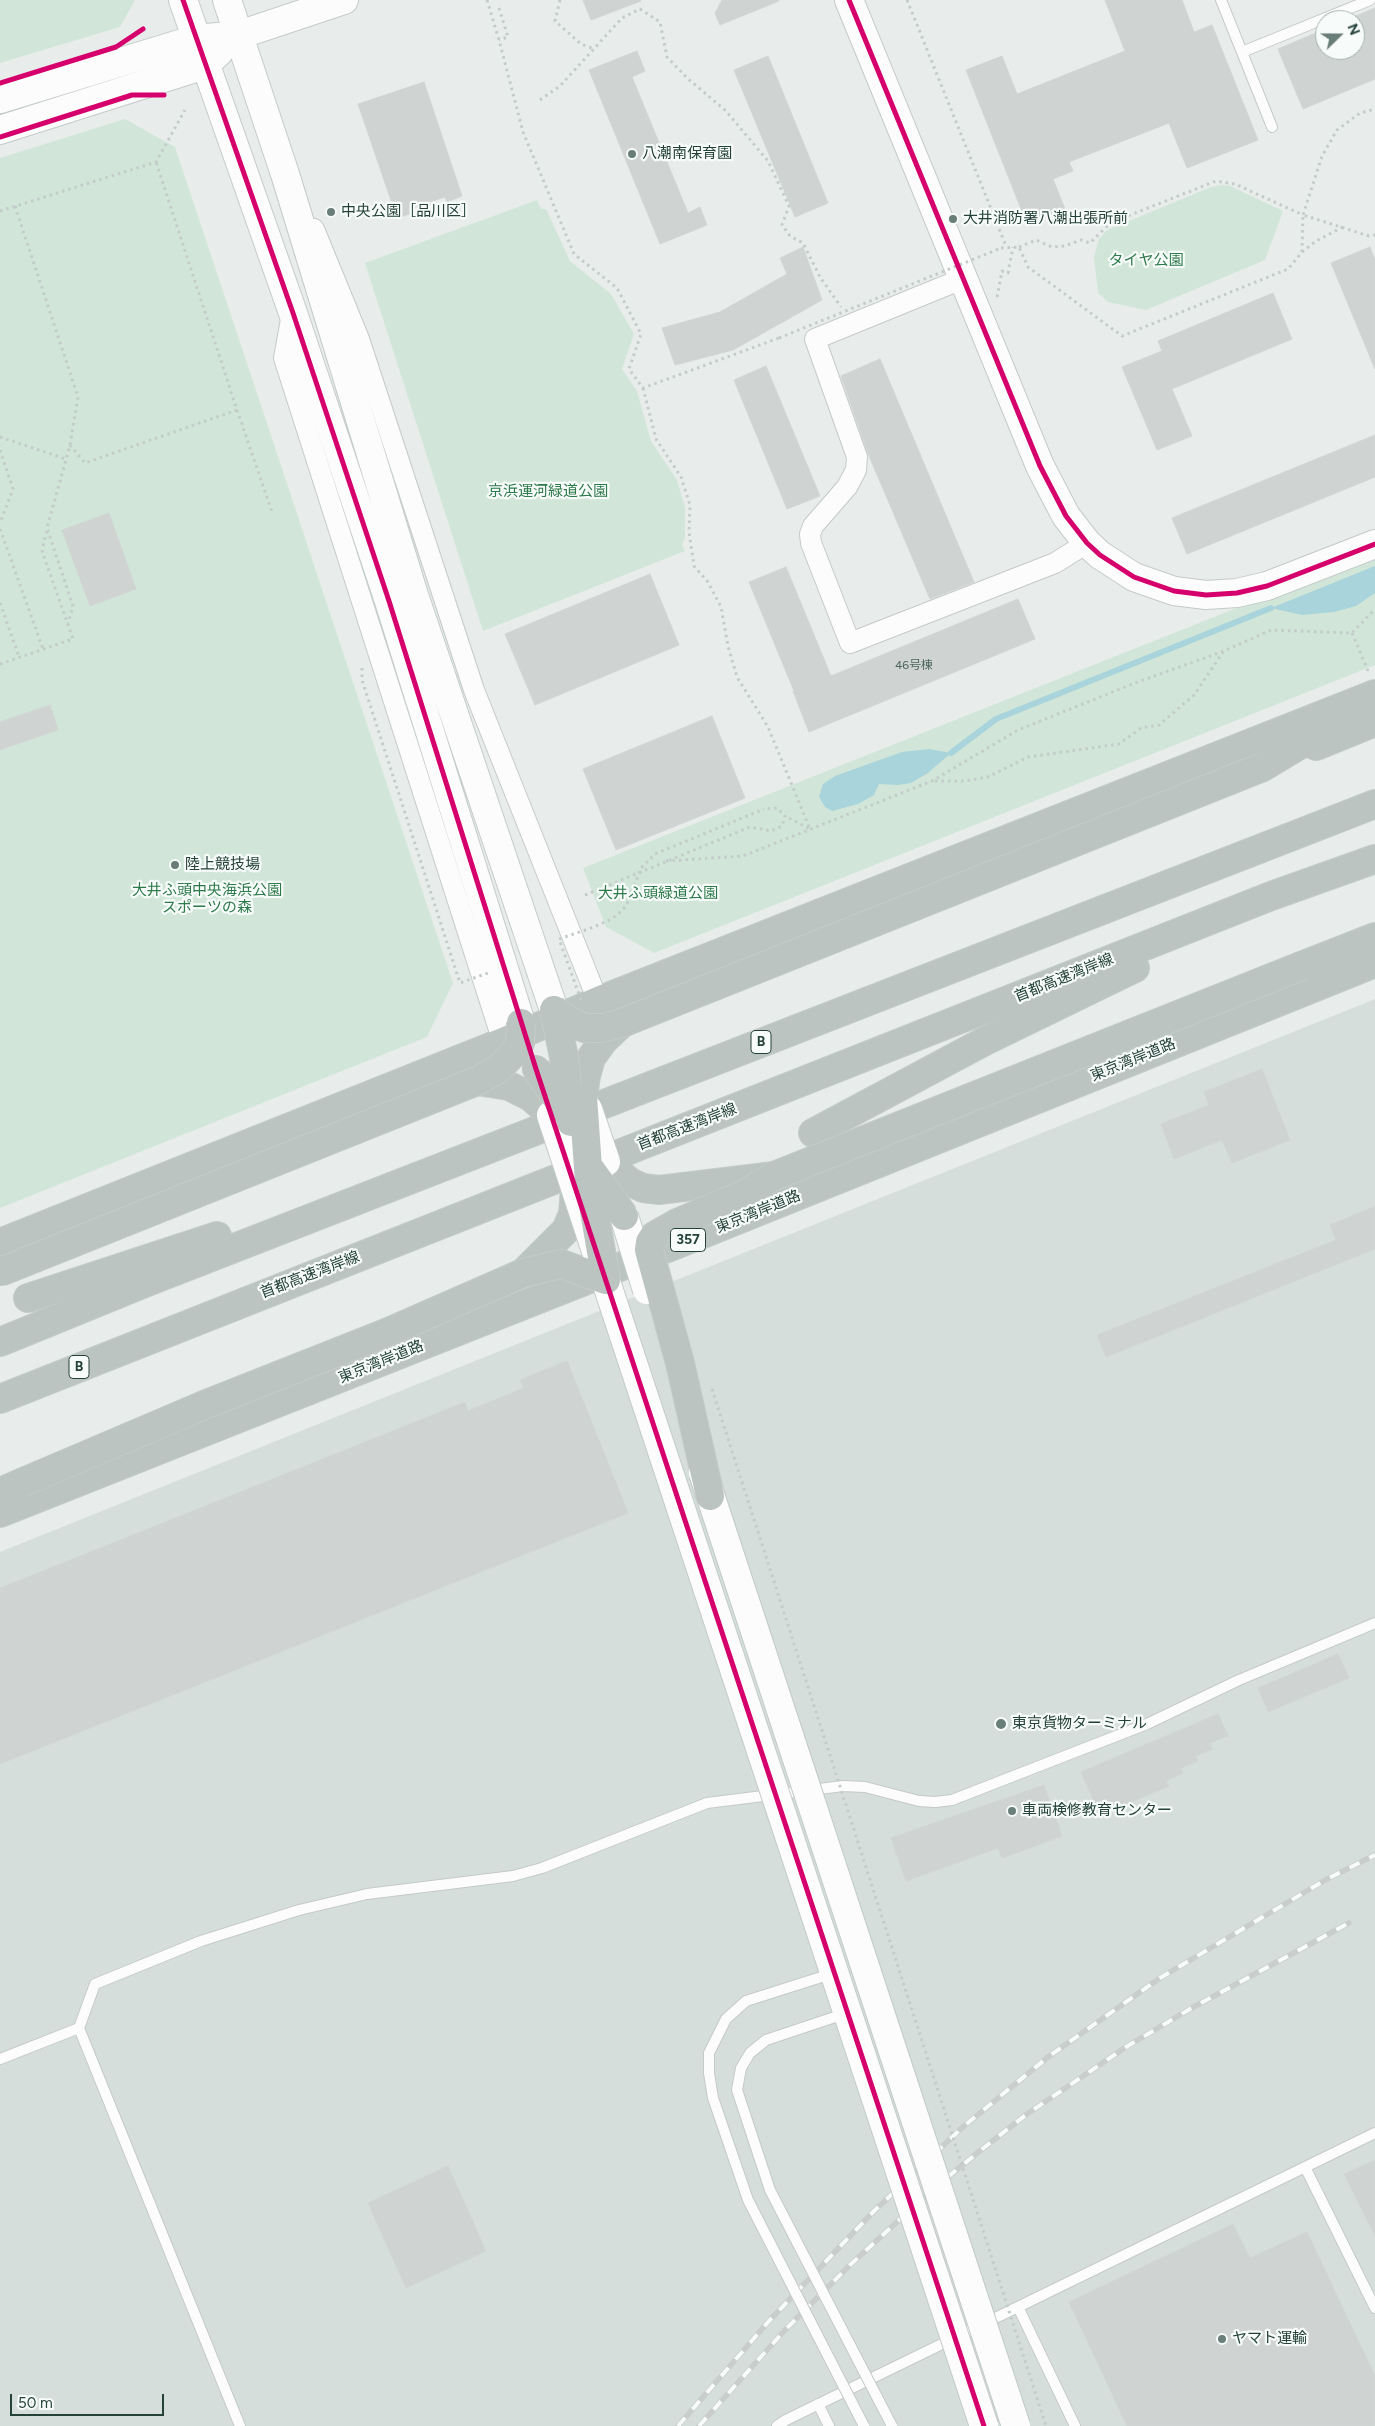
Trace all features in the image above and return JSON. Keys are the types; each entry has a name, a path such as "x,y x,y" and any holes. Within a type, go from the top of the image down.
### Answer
{"highway":[{"path":"0,1243 503,1042 590,1002 1372,683"},
{"path":"1263,767 1375,699"},
{"path":"554,1010 584,1028 602,1028 622,1023 1375,722"},
{"name":"B","path":"0,1342 147,1282 1375,804"},
{"name":"首都高速湾岸線","path":"0,1399 1271,896 1375,859"},
{"path":"813,1133 984,1041 1245,914 1271,896"},
{"path":"710,1496 680,1363 649,1250 650,1242 666,1228 745,1194 774,1176 1375,937"},
{"name":"東京湾岸道路","path":"0,1514 669,1248 1375,963"},
{"path":"554,1010 564,1057 573,1123 590,1172 595,1224 606,1280"},
{"path":"0,1272 477,1081 496,1070 514,1053 520,1044 521,1022"},
{"path":"523,1273 566,1230 590,1172 573,1123 592,1058 603,1041 622,1023"},
{"path":"477,1081 509,1086 573,1123"},
{"path":"28,1298 216,1236 439,1168"},
{"path":"590,1172 630,1182 643,1188 659,1190 774,1176"},
{"path":"11,1488 204,1405 386,1333 523,1273 561,1264 606,1280"}],"street":[{"path":"183,0 293,313 554,1010"},
{"path":"227,0 285,174 401,598 536,1069 573,1123 590,1172 624,1216 710,1496 1016,2426"},
{"path":"0,99 196,39 239,35 344,0"},
{"path":"849,0 962,279 1049,486 1066,516 1087,543 1100,555 1134,577 1166,589 1206,595 1237,593 1267,586 1375,544"},
{"path":"0,130 205,64 239,35"},
{"path":"285,174 302,200 359,339 474,690 590,1002"},
{"path":"962,279 814,339 857,457 856,470 847,486 814,526 810,534 811,543 850,643 1055,563 1087,543"},
{"path":"293,313 284,358 503,1042"},
{"path":"573,1123 590,1172"},
{"path":"606,1280 984,2426"}],"lane":[{"path":"1221,0 1272,127"},
{"path":"1242,52 1370,0"},
{"path":"240,2426 79,2028 95,1984 200,1941 332,1901 367,1894 513,1876 587,1851 707,1803 843,1786 866,1787 919,1801 952,1800 1147,1724 1239,1680 1375,1623"},
{"path":"835,1973 746,2001 726,2018 709,2053 709,2073 713,2098 748,2200 864,2426"},
{"path":"848,2012 766,2040 750,2053 741,2068 737,2090 770,2190 892,2426"},
{"path":"0,2059 79,2028"},
{"path":"777,2426 818,2404 1375,2133"},
{"path":"1305,2167 1375,2308"},
{"path":"1018,2307 1075,2426"},
{"path":"818,2404 829,2426"}],"path":[{"path":"487,0 500,40 523,132 574,254 617,288 642,334 628,369 644,388 656,439 681,477 690,505 689,532 694,566 708,582 721,607 737,677 768,728 810,829"},
{"path":"560,0 555,21 581,44 594,49"},
{"path":"907,0 1006,246"},
{"path":"499,8 508,37 500,40"},
{"path":"540,100 560,86 622,18 640,9 660,22 667,57 687,78 726,111 768,161 789,206 782,225 790,236 803,243 820,277 844,312"},
{"path":"1302,252 1303,215 1322,156 1337,130 1360,113 1375,109"},
{"path":"0,211 156,162 185,110"},
{"path":"156,162 272,512"},
{"path":"644,388 779,338 1006,246 1019,247 1036,240 1052,247 1065,246 1081,240 1090,243 1110,223 1216,181 1235,184 1303,215 1369,236 1375,235"},
{"path":"0,664 73,639 42,551 70,445 78,396 15,206"},
{"path":"1019,247 1028,267 1122,336 1288,269 1302,252 1316,240 1343,227"},
{"path":"998,296 1002,272 1008,273 1013,247"},
{"path":"70,445 85,463 237,410"},
{"path":"0,437 66,459"},
{"path":"0,450 13,489 0,524"},
{"path":"47,528 73,606 68,623"},
{"path":"0,529 43,649"},
{"path":"0,603 19,657"},
{"path":"666,861 743,856 932,781 1018,730 1135,683 1224,651 1271,630 1352,633 1375,609"},
{"path":"1352,633 1372,683"},
{"path":"932,781 964,781 988,777 1028,757 1119,744 1141,728 1158,725 1194,695 1224,651"},
{"path":"362,668 362,680 460,983 488,973"},
{"path":"590,1002 559,939 612,919 622,911 628,902 641,868 655,854 764,810 777,808 785,816 810,829"},
{"path":"585,895 750,827 771,831 782,826 785,816"},
{"path":"712,1387 1046,2426"}],"shaded area":[{"path":"1375,999 1375,2426 0,2426 0,1552"}],"green space":[{"path":"0,0 135,0 120,27 0,63"},
{"name":"大井ふ頭中央海浜公園 スポーツの森","path":"125,119 175,147 453,983 427,1037 0,1208 0,158"},
{"name":"タイヤ公園","path":"1230,186 1283,211 1265,260 1146,310 1108,302 1098,293 1094,257 1099,239 1107,230 1211,187"},
{"name":"京浜運河緑道公園","path":"537,200 541,209 546,209 570,261 611,294 634,334 622,369 637,391 651,441 677,480 685,507 685,539 682,544 685,551 483,631 365,263"},
{"name":"大井ふ頭緑道公園","path":"1375,553 1375,665 654,953 606,927 583,868"}],"water":[{"path":"1375,566 1375,593 1356,606 1334,612 1302,615 1271,608"},
{"path":"929,749 951,753 928,773 911,783 898,785 879,784 874,795 858,804 832,811 825,807 819,797 823,784 835,776 902,752"}],"building":[{"path":"583,0 641,0 641,1 591,20"},
{"path":"722,0 779,1 720,25 715,13"},
{"path":"1105,0 1182,0 1194,32 1212,25 1258,140 1187,168 1169,123 1069,162 1073,171 1053,179 1065,209 1027,224 966,70 1002,56 1017,94 1125,51"},
{"path":"1375,8 1375,79 1303,109 1278,49 1315,33 1315,60 1365,60 1365,12"},
{"path":"637,51 645,71 632,77 688,213 700,207 707,225 660,244 589,70"},
{"path":"768,56 828,203 795,217 734,70"},
{"path":"424,82 462,196 447,202 445,197 411,208 413,213 397,218 358,104"},
{"path":"803,247 822,300 733,350 675,365 662,328 720,312 787,274 780,258"},
{"path":"1370,247 1375,260 1375,369 1331,263"},
{"path":"1273,293 1292,339 1172,389 1192,436 1157,450 1122,367 1162,351 1158,341"},
{"path":"880,359 974,582 930,599 869,456 841,376"},
{"path":"766,366 820,496 787,509 734,380"},
{"path":"1375,435 1375,477 1187,554 1172,518"},
{"path":"109,513 136,589 90,606 62,530"},
{"path":"786,567 831,676 1018,599 1035,639 809,732 749,582"},
{"path":"650,574 679,645 535,705 505,634"},
{"path":"50,705 58,730 0,750 0,722"},
{"path":"712,716 745,798 616,850 583,769"},
{"path":"1262,1069 1290,1140 1232,1163 1222,1140 1174,1159 1161,1124 1209,1105 1204,1092"},
{"path":"1375,1206 1375,1249 1106,1357 1097,1335 1336,1240 1330,1225"},
{"path":"567,1361 628,1513 0,1764 0,1588 465,1402 468,1411 524,1388 520,1380"},
{"path":"1338,1654 1349,1678 1268,1712 1258,1688"},
{"path":"1218,1714 1228,1736 1210,1743 1212,1749 1195,1756 1198,1761 1181,1768 1183,1773 1166,1781 1169,1786 1100,1815 1081,1772"},
{"name":"車両検修教育センター","path":"1044,1785 1062,1836 1002,1858 998,1848 906,1881 891,1838"},
{"path":"1375,2160 1375,2236 1344,2174"},
{"path":"448,2166 486,2251 406,2288 368,2203"},
{"name":"ヤマト運輸","path":"1233,2224 1250,2258 1307,2232 1375,2376 1375,2426 1127,2426 1069,2302"}],"waterway":[{"path":"951,753 996,719 1271,608"}],"railway":[{"path":"678,2426 769,2321 873,2212 964,2126 1048,2057 1160,1978 1327,1879 1375,1855"},
{"path":"699,2426 785,2330 850,2265 933,2189 1027,2114 1126,2047 1190,2009 1349,1923"}],"cycle path":[{"path":"183,0 293,313 389,601 536,1069 984,2426"},
{"path":"849,0 1040,466 1066,516 1087,543 1100,555 1134,577 1174,591 1206,595 1237,593 1267,586 1375,544"},
{"path":"0,83 116,47 143,29"},
{"path":"0,137 132,95 164,95"}],"place":[{"name":"八潮南保育園","path":"632,154"},
{"name":"中央公園［品川区］","path":"331,212"},
{"name":"大井消防署八潮出張所前","path":"953,219"},
{"name":"陸上競技場","path":"175,865"},
{"name":"東京貨物ターミナル","path":"1001,1724"},
{"name":"車両検修教育センター","path":"1012,1811"},
{"name":"ヤマト運輸","path":"1222,2339"}]}
